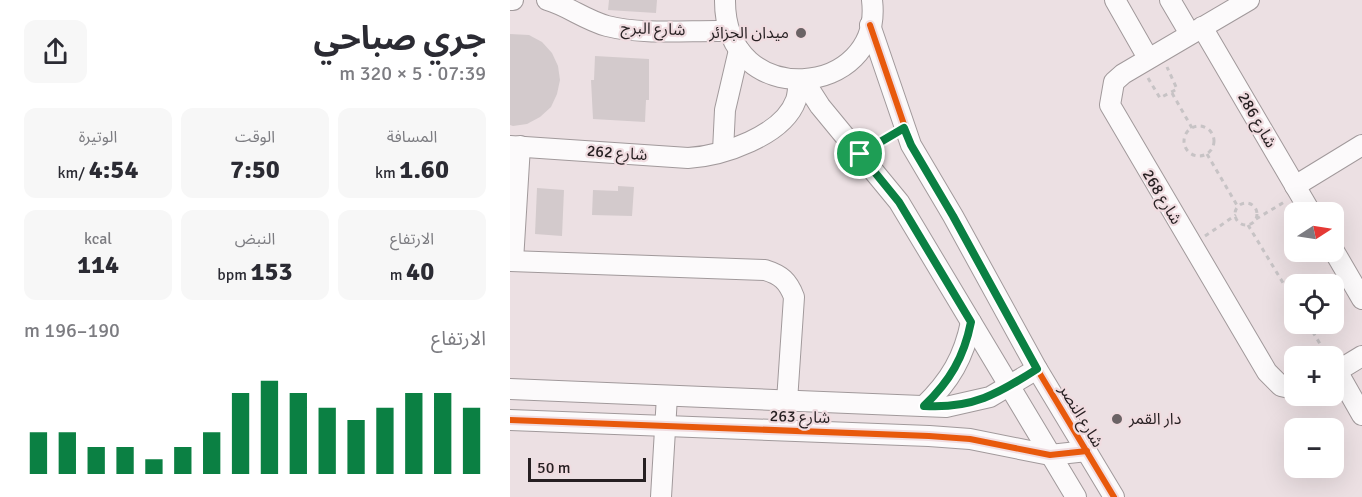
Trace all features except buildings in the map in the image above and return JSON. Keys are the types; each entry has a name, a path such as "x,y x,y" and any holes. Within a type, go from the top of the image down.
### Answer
{"street":[{"name":"شارع البرج","path":"547,0 578,6 591,20 621,29 728,31"},
{"path":"725,0 728,31 738,50 755,67 776,78 802,81 827,76 846,64 862,46 874,8"},
{"path":"1115,0 1149,58"},
{"name":"شارع 286","path":"1170,0 1196,30 1305,202"},
{"name":"شارع 268","path":"1249,0 1149,58 1114,82 1110,105 1267,372 1284,387"},
{"name":"شارع النصر","path":"874,8 904,128 911,145 1037,369 1114,497"},
{"path":"723,151 725,110 738,50"},
{"path":"802,81 899,202 1076,497"},
{"name":"شارع 262","path":"515,146 688,158 708,157 745,144 774,127 796,101 802,81"},
{"path":"1297,189 1362,145"},
{"path":"515,146 512,261 765,270 778,274 789,284 794,297 787,401"},
{"path":"1340,262 1362,299"},
{"path":"924,406 942,389 956,369 966,346 971,322"},
{"path":"1344,363 1362,356"},
{"name":"شارع 263","path":"510,389 946,407 969,404 1010,386 1037,369"},
{"path":"1344,385 1362,415"},
{"path":"661,497 666,396"},
{"name":"شارع 263","path":"510,420 970,439 1050,454 1087,451"}],"path":[{"path":"1149,58 1178,86 1171,93 1159,97 1149,58"},
{"path":"1171,93 1192,128"},
{"path":"1203,126 1212,133 1214,145 1207,154 1196,156 1186,149 1185,137 1192,128 1203,126"},
{"path":"860,154 904,128"},
{"path":"1207,154 1238,207 1236,215 1240,223 1248,225 1284,284"},
{"path":"1248,225 1297,189"},
{"path":"1238,207 1245,204 1252,206 1257,213 1255,220"},
{"path":"1191,245 1236,215"}],"cycle path":[{"path":"870,25 911,145 1037,369 1114,497"},
{"path":"510,420 929,436 970,439 1050,455 1087,451"}],"place":[{"name":"ميدان الجزائر","path":"801,33"},
{"name":"دار القمر","path":"1117,419"}],"route":[{"path":"904,128 911,145 1037,369 990,397 969,404 946,407 924,406 942,389 956,369 966,346 971,322 899,202 860,154 904,128"}]}
